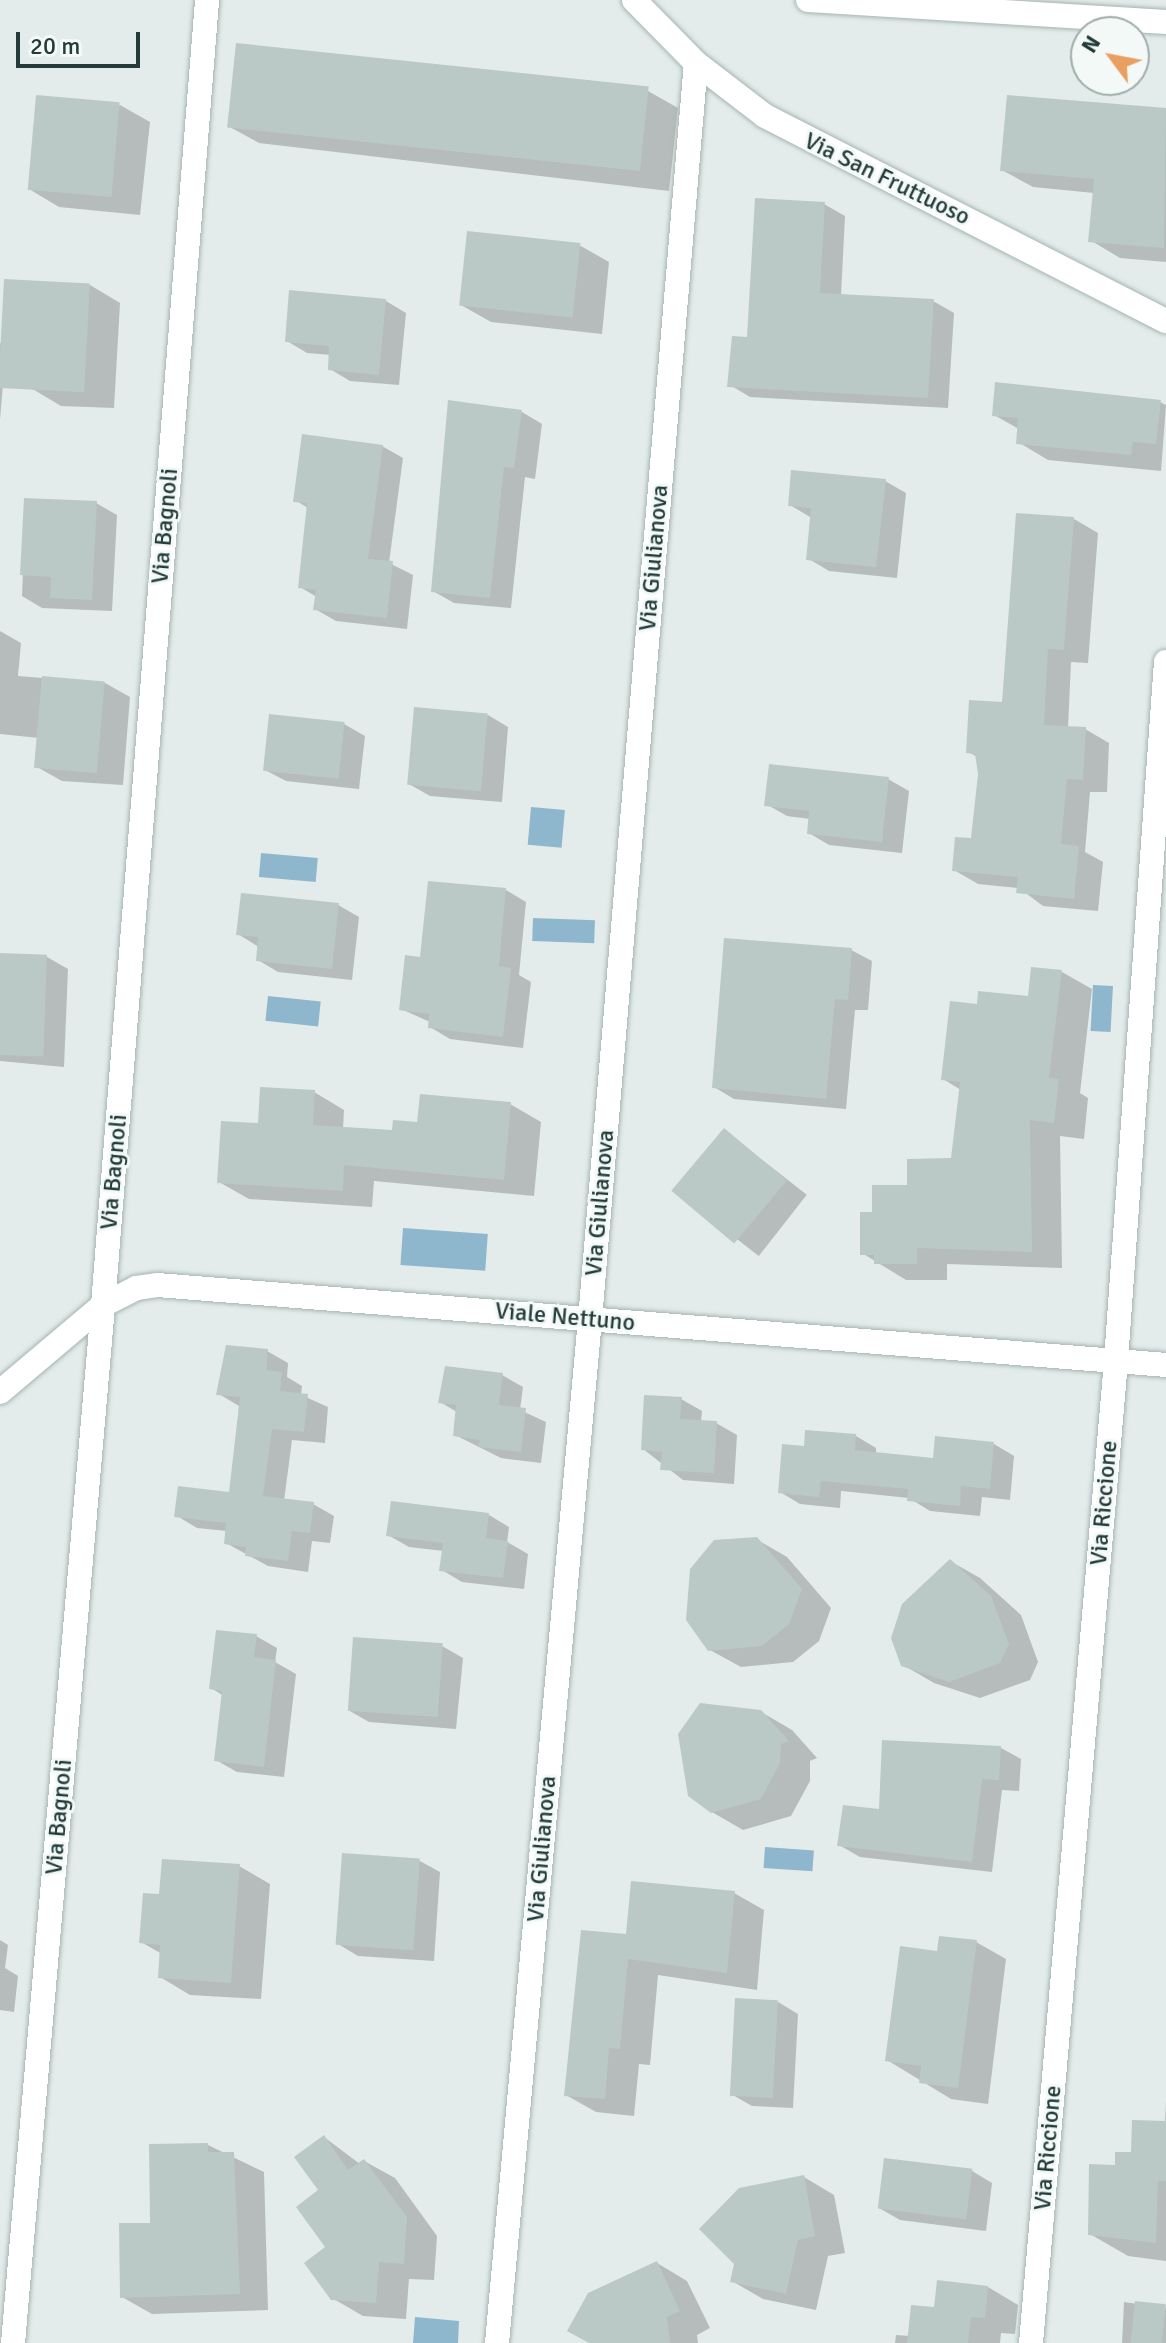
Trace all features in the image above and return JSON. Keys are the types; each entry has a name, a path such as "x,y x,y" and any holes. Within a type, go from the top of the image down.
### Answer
{"street":[{"name":"Via Bagnoli","path":"13,2343 103,1305 207,0"},
{"name":"Via San Fruttuoso","path":"634,0 696,63 756,110 816,145 1060,263 1166,321"},
{"path":"808,0 1166,22"},
{"name":"Via Giulianova","path":"497,2343 590,1319 696,63"},
{"name":"Via Riccione","path":"1031,2343 1116,1361 1166,662"},
{"name":"Viale Nettuno","path":"0,1392 103,1305 136,1288 157,1285 1166,1365"}],"water":[{"path":"531,807 565,810 562,848 528,845"},
{"path":"261,853 318,858 316,882 259,877"},
{"path":"533,918 595,920 594,943 532,941"},
{"path":"1093,985 1113,986 1111,1032 1091,1031"},
{"path":"268,996 321,1002 318,1026 265,1021"},
{"path":"403,1228 488,1234 485,1271 400,1265"},
{"path":"765,1847 814,1850 812,1871 764,1868"},
{"path":"415,2317 459,2321 458,2343 413,2343"}],"building":[{"path":"236,43 649,86 640,171 227,128"},
{"path":"36,95 120,102 111,197 28,190"},
{"path":"1007,95 1166,108 1164,248 1088,242 1094,179 1000,171"},
{"path":"755,198 825,202 820,293 934,299 928,398 727,387 732,336 747,337"},
{"path":"467,231 580,243 573,318 459,306"},
{"path":"4,279 90,284 84,392 0,388"},
{"path":"289,290 386,299 379,375 328,370 329,346 285,342"},
{"path":"995,382 1161,400 1156,444 1133,442 1131,455 1016,444 1018,418 992,416"},
{"path":"448,400 522,410 514,468 504,467 490,598 431,592"},
{"path":"302,434 383,445 368,559 393,561 387,618 313,610 316,590 298,588 307,503 293,502"},
{"path":"791,470 886,479 876,567 806,560 811,508 788,506"},
{"path":"24,498 97,501 92,600 50,598 51,577 20,575"},
{"path":"1016,513 1074,517 1064,650 1048,649 1044,725 1086,727 1083,780 1067,779 1061,844 1079,846 1074,899 1016,893 1018,877 952,871 955,837 971,838 978,774 975,754 966,753 969,700 1002,702"},
{"path":"42,676 105,681 97,773 34,768"},
{"path":"414,707 488,713 481,791 407,785"},
{"path":"269,714 345,722 339,779 263,771"},
{"path":"769,764 889,777 882,842 807,834 809,811 764,806"},
{"path":"428,881 506,888 499,966 511,968 503,1037 428,1028 429,1014 399,1010 405,955 420,957"},
{"path":"241,893 339,903 332,969 256,961 258,937 236,935"},
{"path":"724,938 852,948 848,1000 835,999 826,1099 712,1088"},
{"path":"0,953 47,955 43,1057 0,1055"},
{"path":"1031,967 1062,970 1049,1078 1059,1079 1054,1123 1030,1120 1032,1252 917,1248 917,1264 874,1264 874,1255 860,1255 860,1212 872,1212 872,1185 907,1185 907,1159 951,1158 960,1082 941,1080 950,1001 977,1004 978,991 1028,996"},
{"path":"260,1087 315,1090 313,1125 392,1130 393,1120 417,1122 420,1094 511,1102 504,1180 344,1165 343,1191 217,1183 221,1121 258,1123"},
{"path":"724,1128 787,1181 734,1244 671,1191"},
{"path":"226,1345 268,1349 266,1370 282,1372 280,1391 308,1394 304,1432 272,1429 263,1496 314,1502 310,1533 292,1531 288,1561 245,1556 246,1547 224,1544 226,1523 174,1517 178,1486 229,1492 240,1397 216,1395"},
{"path":"445,1366 503,1373 499,1405 526,1408 521,1452 478,1447 480,1440 453,1436 456,1405 438,1403"},
{"path":"644,1395 682,1397 680,1419 717,1421 714,1473 660,1470 662,1452 641,1450"},
{"path":"805,1430 856,1434 855,1450 933,1458 935,1436 994,1442 990,1489 961,1486 960,1506 907,1501 908,1489 821,1481 819,1497 778,1493 782,1444 804,1446"},
{"path":"391,1501 489,1513 486,1538 508,1541 503,1578 439,1571 443,1543 386,1536"},
{"path":"757,1537 802,1589 789,1624 762,1646 708,1651 686,1620 690,1569 714,1540"},
{"path":"950,1559 991,1596 1009,1644 1000,1663 949,1682 901,1666 891,1638 902,1604"},
{"path":"216,1630 257,1634 254,1657 276,1660 264,1767 214,1761 222,1691 209,1689"},
{"path":"353,1637 443,1643 438,1717 348,1711"},
{"path":"700,1703 761,1710 789,1741 781,1744 780,1763 761,1799 711,1813 688,1796 678,1734"},
{"path":"882,1740 1001,1746 999,1780 982,1779 972,1862 837,1846 843,1805 879,1809"},
{"path":"342,1853 420,1858 413,1950 336,1945"},
{"path":"162,1859 240,1864 231,1983 158,1978 160,1945 139,1943 143,1893 159,1894"},
{"path":"631,1881 735,1891 727,1973 628,1959 620,2049 609,2048 605,2099 564,2096 581,1930 626,1934"},
{"path":"939,1936 977,1940 958,2088 919,2083 921,2066 885,2061 900,1946 937,1951"},
{"path":"735,1998 778,2000 773,2098 730,2096"},
{"path":"1132,2120 1166,2121 1166,2181 1158,2181 1156,2243 1088,2235 1089,2164 1115,2165 1115,2152 1131,2152"},
{"path":"324,2135 348,2170 364,2159 407,2217 404,2264 379,2262 376,2303 331,2300 304,2263 325,2247 296,2207 318,2190 294,2157"},
{"path":"208,2143 208,2152 234,2152 240,2294 120,2298 119,2223 150,2223 149,2144"},
{"path":"884,2158 972,2169 966,2219 878,2209"},
{"path":"804,2175 815,2236 798,2240 786,2294 730,2282 734,2264 699,2229 739,2188"},
{"path":"657,2261 680,2311 667,2317 670,2343 589,2343 567,2331 588,2293"},
{"path":"937,2280 988,2286 985,2318 971,2317 968,2343 907,2343 911,2305 934,2307"},
{"path":"1135,2301 1166,2304 1162,2343 1131,2343"}]}
